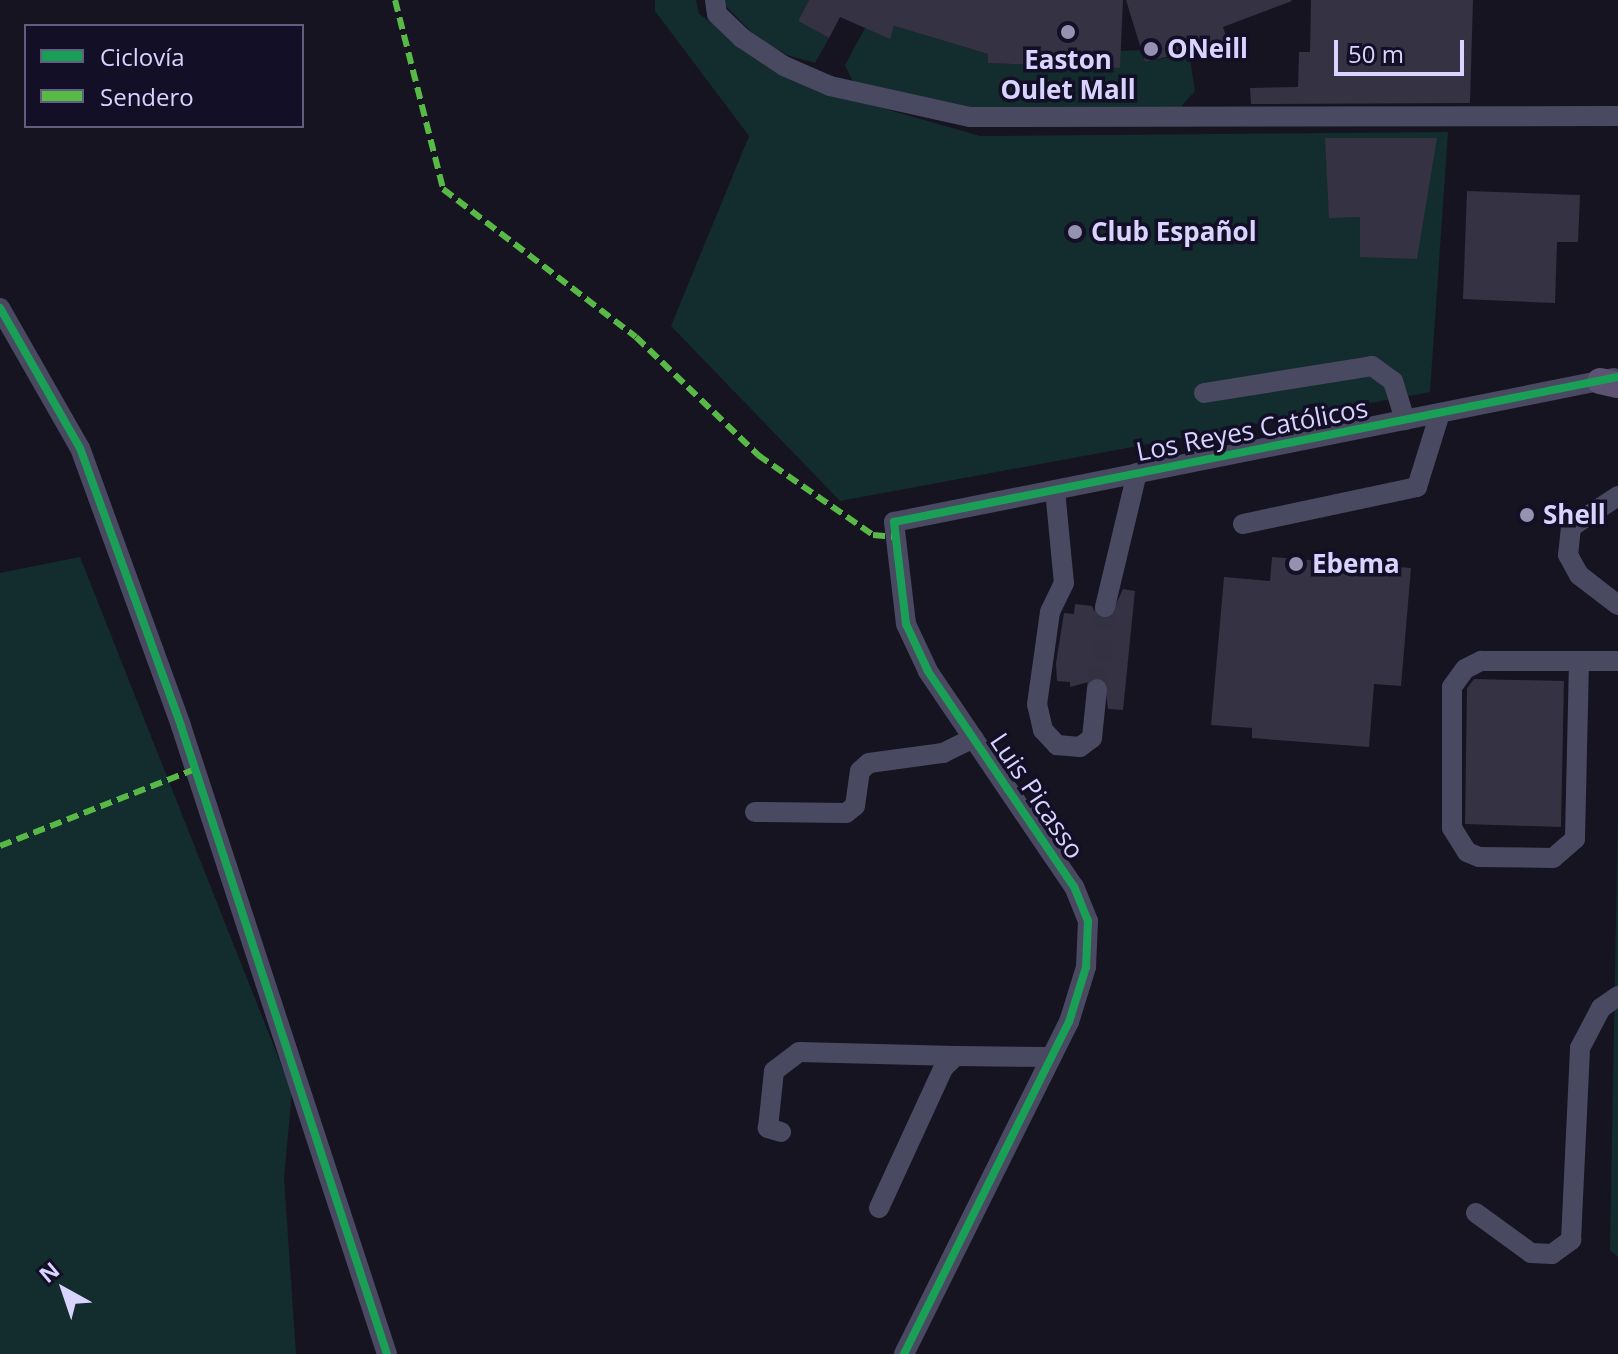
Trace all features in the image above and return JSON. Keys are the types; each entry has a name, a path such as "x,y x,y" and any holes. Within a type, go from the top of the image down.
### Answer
{"street":[{"path":"715,0 717,14 742,38 784,66 830,86 970,117 1618,116"},
{"path":"0,308 80,448 181,726 387,1354"},
{"path":"1204,393 1372,366 1393,381 1405,420"},
{"name":"Los Reyes Católicos","path":"894,522 1612,381"},
{"path":"1243,524 1417,487 1440,413"},
{"path":"1105,607 1137,473"},
{"path":"1055,490 1064,583 1050,612 1037,704 1043,730 1057,745 1080,747 1092,738 1097,689"},
{"path":"1618,496 1571,527 1568,555 1579,575 1618,605"},
{"name":"Luis Picasso","path":"894,522 906,624 928,671 1074,887 1088,921 1086,967 1051,1057 904,1354"},
{"path":"1579,661 1575,839 1553,858 1479,857 1467,852 1452,828 1452,687 1481,661 1579,661 1618,661"},
{"path":"755,812 846,813 855,806 860,771 869,763 943,753 974,738"},
{"path":"1476,1213 1531,1253 1552,1254 1571,1240 1580,1048 1601,1008 1618,996"},
{"path":"781,1132 768,1128 774,1071 799,1052 1051,1057"},
{"path":"879,1208 944,1067 956,1056"}],"green space":[{"name":"Club Español","path":"655,0 696,0 699,14 764,59 865,103 980,136 1448,132 1430,392 840,501 671,326 749,136 655,11"},
{"path":"720,0 809,0 798,21 829,38 815,63 787,55 756,37"},
{"path":"894,26 988,54 988,63 1119,68 1120,51 1141,50 1145,62 1189,53 1195,91 1181,107 1015,114 938,104 853,82 845,65 865,28"},
{"path":"80,557 292,1092 284,1178 296,1354 0,1354 0,573"},
{"path":"1618,806 1618,1257 1610,1250"}],"building":[{"name":"Easton Oulet Mall","path":"809,0 1123,0 1120,68 988,63 988,54 894,26 890,39 840,17 829,38 798,21"},
{"path":"1126,0 1292,1 1223,27 1228,42 1145,62"},
{"path":"1311,0 1473,0 1470,103 1251,104 1250,88 1298,87 1299,52 1310,52"},
{"path":"1325,138 1437,138 1417,259 1360,257 1360,217 1329,218"},
{"path":"1467,191 1580,195 1578,242 1557,242 1555,303 1463,299"},
{"path":"1272,557 1411,568 1401,686 1374,684 1369,747 1252,738 1252,728 1211,725 1224,577 1270,581"},
{"path":"1123,589 1135,591 1123,710 1108,709 1104,678 1070,687 1070,682 1057,681 1056,663 1064,613 1074,614 1075,604 1092,606 1097,617 1109,619"},
{"path":"1474,679 1564,681 1561,827 1465,824 1467,688"}],"tunnel":[{"path":"1097,689 1105,607"}],"marked path":[{"path":"395,0 443,189 636,337 758,455 873,535 896,537"},
{"path":"0,846 195,769"}],"cycle path":[{"path":"0,308 80,448 181,726 387,1354"},
{"path":"904,1354 1069,1022 1086,967 1088,921 1074,887 928,671 906,624 894,522 1618,377"}],"place":[{"name":"Easton Oulet Mall","path":"1068,32"},
{"name":"ONeill","path":"1151,49"},
{"name":"Club Español","path":"1075,232"},
{"name":"Shell","path":"1527,515"},
{"name":"Ebema","path":"1296,564"}]}
